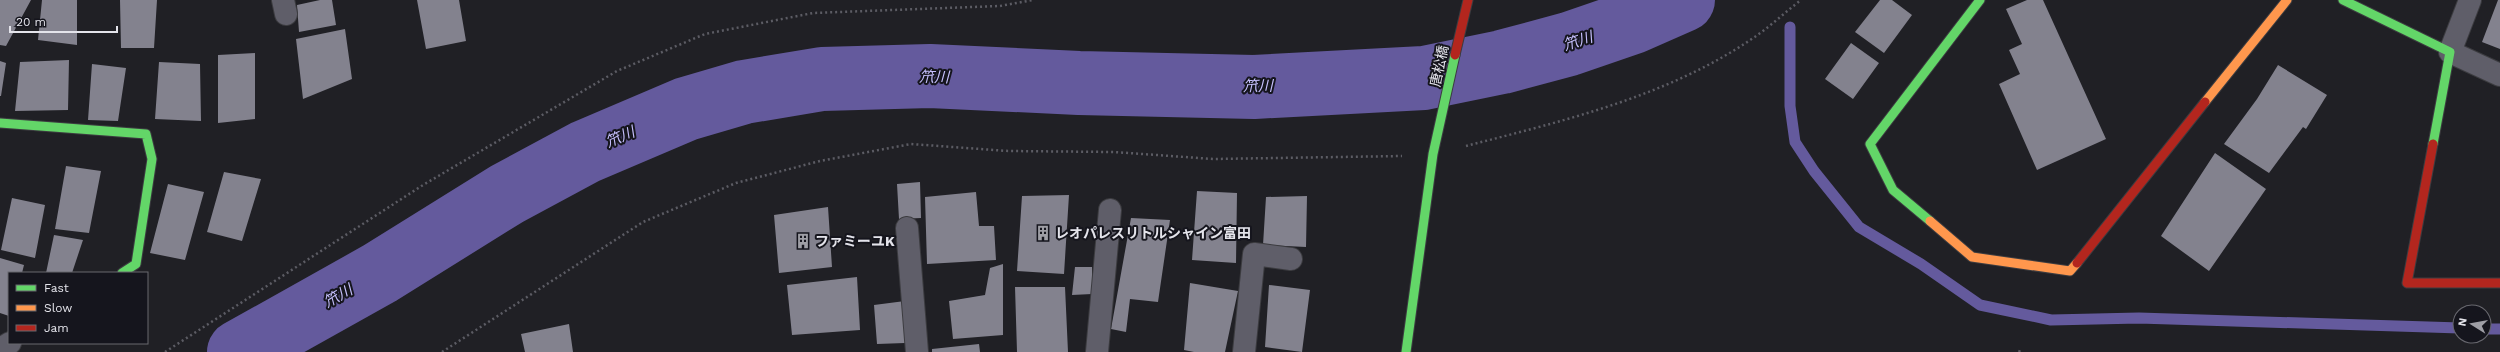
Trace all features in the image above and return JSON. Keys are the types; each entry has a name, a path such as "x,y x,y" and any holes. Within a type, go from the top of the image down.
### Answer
{"street":[{"name":"唐松橋","path":"1406,352 1433,154 1438,138 1468,0"},
{"path":"1980,0 1870,144 1893,190 1972,257 2070,271 2287,0"},
{"path":"2343,0 2500,75"},
{"path":"2470,0 2450,52 2407,283 2500,283"},
{"path":"1,127 146,134 152,158 136,264 124,272"},
{"path":"1097,352 1110,210"},
{"path":"907,228 917,352"},
{"path":"1244,352 1254,254 1291,259"}],"path":[{"path":"165,352 423,185 617,71 705,34 813,13 1000,6 1033,0"},
{"path":"442,352 643,222 736,183 820,161 911,144 1008,151 1114,152 1212,159 1433,154 1531,130 1611,105 1680,77 1726,54 1763,31 1801,0"}],"building":[{"path":"0,0 31,0 6,46 0,45"},
{"path":"42,0 77,0 77,45 38,40"},
{"path":"120,0 157,0 154,48 121,48"},
{"path":"320,0 332,0 336,25 299,32 297,5"},
{"path":"417,0 459,0 466,41 426,49"},
{"path":"1880,0 1892,0 1912,15 1884,53 1855,32"},
{"path":"2027,0 2043,0 2106,139 2037,170 1999,84 2020,74 2009,50 2022,44 2006,9"},
{"path":"2498,0 2500,0 2500,49 2482,42"},
{"path":"345,29 352,79 303,99 296,39"},
{"path":"1851,43 1879,63 1853,99 1825,79"},
{"path":"255,53 255,119 218,123 218,55"},
{"path":"69,60 68,110 15,111 20,62"},
{"path":"0,61 6,63 1,96 0,96"},
{"path":"159,62 200,64 201,121 155,119"},
{"path":"92,64 126,68 118,121 88,120"},
{"path":"2278,65 2327,95 2306,129 2303,127 2269,173 2224,144 2257,99"},
{"path":"2215,153 2266,189 2209,271 2161,236"},
{"path":"66,166 101,171 89,233 55,229"},
{"path":"224,172 261,179 242,241 207,232"},
{"path":"920,182 921,218 899,219 897,184"},
{"path":"168,184 204,192 185,260 150,253"},
{"path":"1197,191 1237,193 1236,263 1192,260"},
{"path":"976,192 979,226 994,226 996,260 927,264 925,197"},
{"name":"レオパレスリトルシャイン富田","path":"1069,195 1064,274 1017,271 1022,196"},
{"path":"1307,196 1306,247 1263,245 1266,197"},
{"path":"12,198 45,205 35,258 1,250"},
{"name":"ファミーユK","path":"828,207 832,267 779,273 774,215"},
{"path":"1131,218 1170,220 1158,302 1130,299 1126,332 1111,329"},
{"path":"54,235 83,240 72,272 46,272"},
{"path":"0,258 24,265 22,272 8,272 8,316 0,313"},
{"path":"1003,264 1003,335 953,339 949,301 985,295 990,268"},
{"path":"1075,267 1092,267 1092,294 1072,295"},
{"path":"857,277 860,330 792,335 787,285"},
{"path":"1190,283 1238,291 1225,352 1194,352 1184,350"},
{"path":"1269,285 1310,290 1302,352 1265,347"},
{"path":"1015,287 1065,287 1068,352 1017,352"},
{"path":"905,301 905,343 877,344 874,305"},
{"path":"569,324 573,352 525,352 521,334"},
{"path":"979,344 980,352 932,352 932,349"}],"waterway":[{"name":"笊川","path":"239,352 380,273 507,194 585,152 686,109 744,92 822,79 930,76 1079,83 1254,87 1424,78 1502,62 1569,44 1633,22 1683,0"},
{"path":"1790,27 1790,106 1795,142 1814,171 1859,227 1921,264 1980,305 2051,320 2139,318 2452,328"},
{"path":"2492,329 2500,329"}],"traffic: fast":[{"path":"1930,221 1893,190 1870,144 1980,0"},
{"path":"2343,0 2450,52 2433,144"},
{"path":"1406,352 1433,154 1455,55"},
{"path":"0,123 146,134 152,159 136,264 124,272"}],"traffic: slow":[{"path":"2205,102 2287,0"},
{"path":"1930,221 1972,257 2070,271 2077,263"}],"traffic: jam":[{"path":"1455,55 1468,0"},
{"path":"2077,263 2205,102"},
{"path":"2433,144 2407,283 2500,283"}],"place":[{"name":"レオパレスリトルシャイン富田","path":"1043,233"},
{"name":"ファミーユK","path":"803,241"}]}
